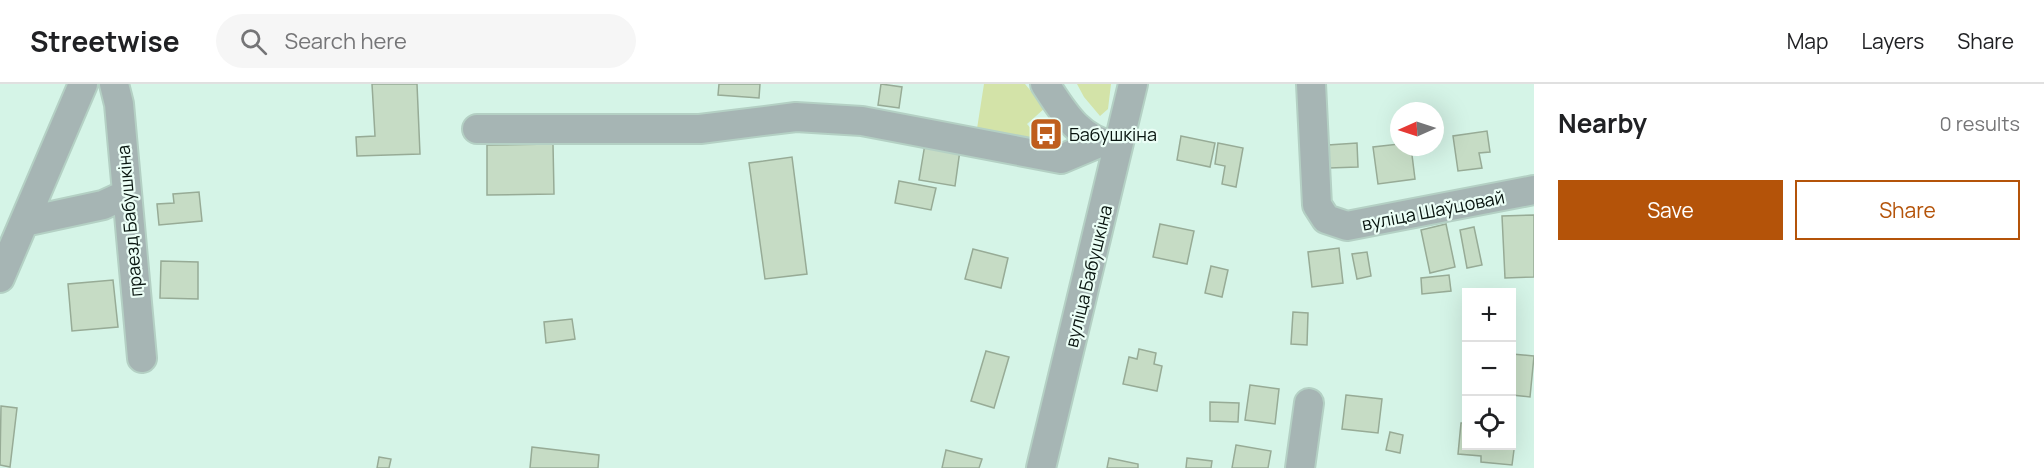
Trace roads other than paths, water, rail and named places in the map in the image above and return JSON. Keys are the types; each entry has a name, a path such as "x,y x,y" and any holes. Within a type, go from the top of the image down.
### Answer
{"street":[{"path":"0,278 83,84"},
{"name":"праезд Бабушкіна","path":"114,84 119,104 142,358"},
{"path":"1045,84 1066,117 1109,145"},
{"name":"вуліца Бабушкіна","path":"1041,468 1109,145 1134,84"},
{"name":"вуліца Шаўцовай","path":"1311,84 1317,205 1326,219 1347,226 1534,190"},
{"path":"477,129 700,129 796,117 862,121 1061,159 1109,145"},
{"path":"24,222 103,205 127,194"},
{"path":"1300,468 1308,404"}],"place":[{"name":"Бабушкіна","path":"1046,134"}]}
